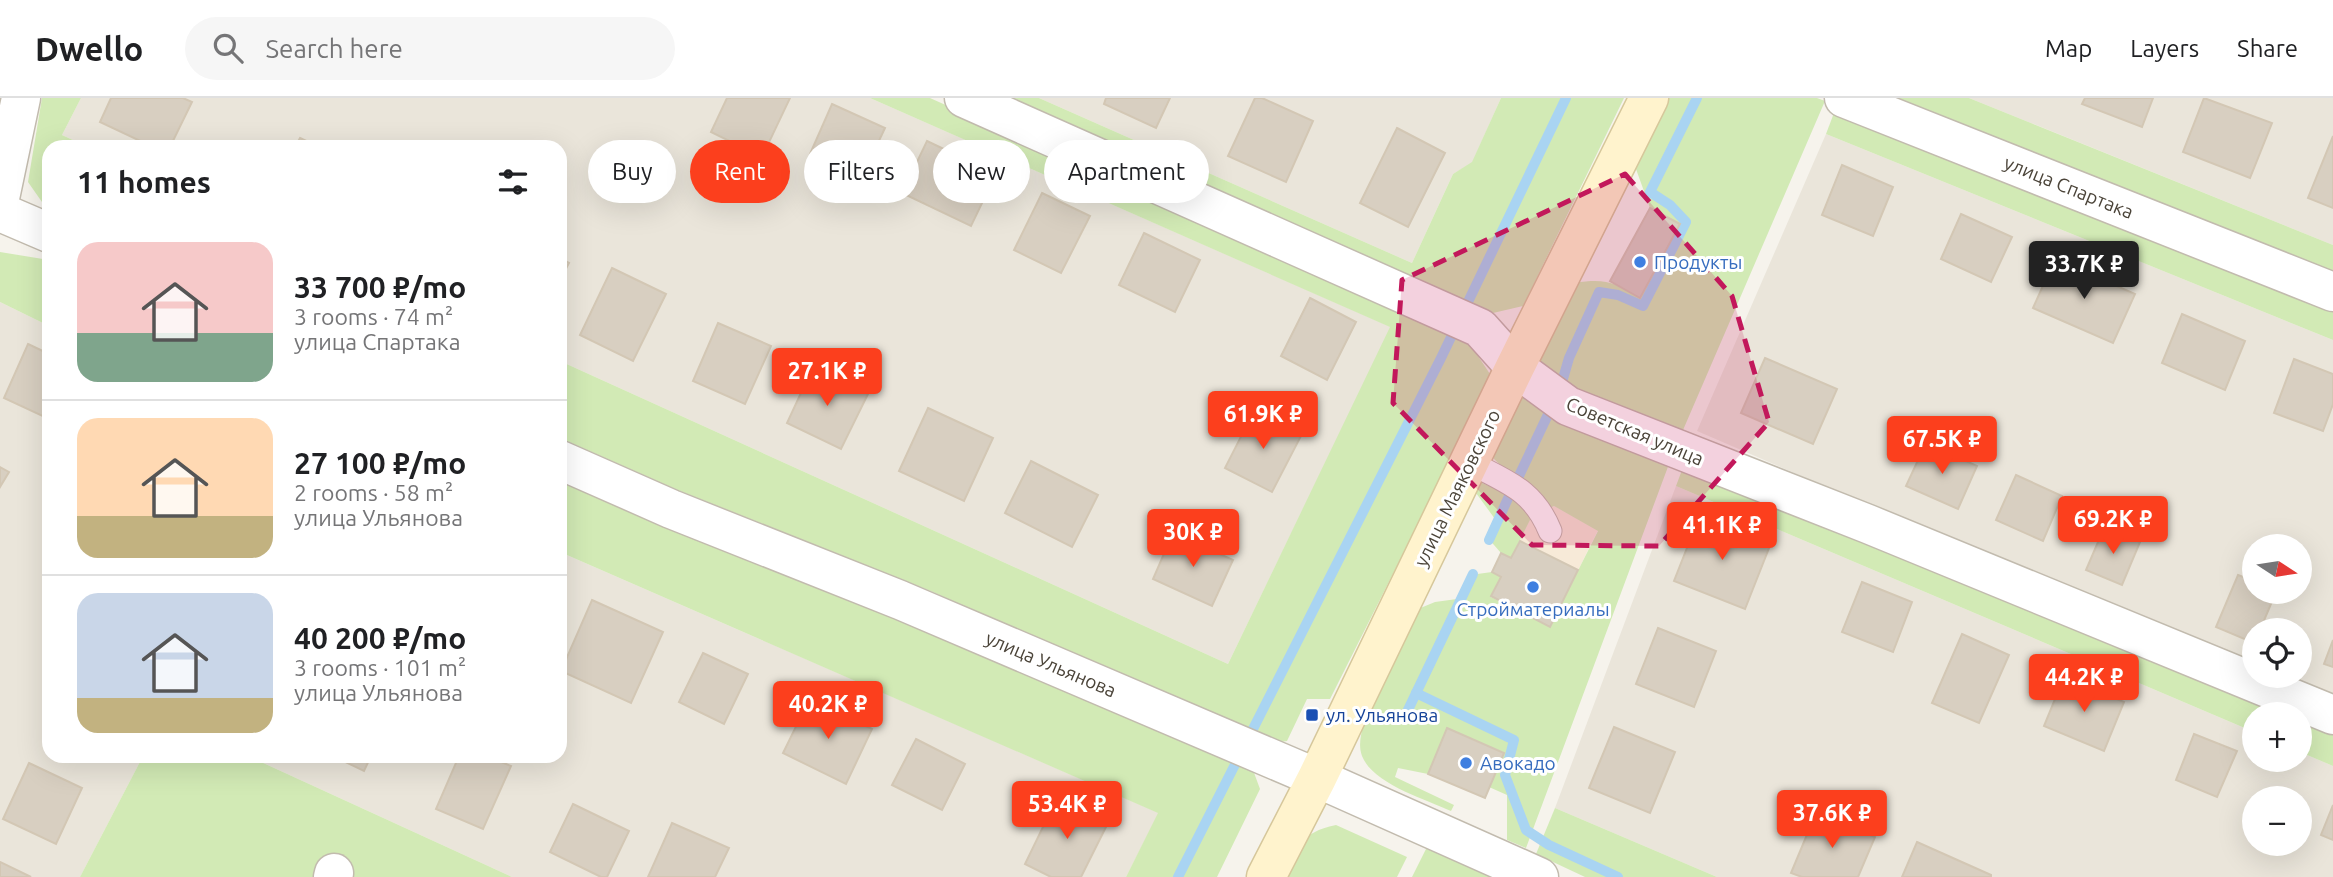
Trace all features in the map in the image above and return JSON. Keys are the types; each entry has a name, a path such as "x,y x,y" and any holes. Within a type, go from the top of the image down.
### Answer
{"main road":[{"name":"улица Маяковского","path":"1265,877 1317,778 1515,367 1649,98"}],"street":[{"path":"0,198 20,98"},
{"name":"Советская улица","path":"964,98 1480,328 1515,367 1568,406 1868,524 2333,715"},
{"name":"улица Спартака","path":"1844,98 2333,292"},
{"path":"0,212 42,230"},
{"name":"улица Ульянова","path":"567,463 670,509 912,605 1317,778 1539,877"}],"lane":[{"path":"1469,462 1525,492 1542,511 1550,531"}],"highlighted area":[{"path":"1625,174 1732,296 1769,422 1659,546 1532,545 1393,403 1402,280"}],"shaded area":[{"path":"81,98 870,98 966,140 933,140 933,203 1030,203 1030,168 1044,174 1044,203 1109,203 1391,327 1228,664 567,364 567,140 73,140 62,135"},
{"path":"1039,98 1501,98 1472,163 1453,174 1412,263 1209,173 1209,140 1134,140"},
{"path":"1969,98 2333,98 2333,245 2061,135"},
{"path":"1826,134 2333,340 2333,705 2293,688 2312,688 2312,618 2242,618 2242,666 1697,431"},
{"path":"0,302 42,323 42,763 139,763 80,877 0,877"},
{"path":"1676,486 2242,727 2242,772 2312,772 2312,757 2333,766 2333,877 1717,877 1555,808"},
{"name":"Стройматериалы","path":"1554,506 1598,530 1550,627 1491,596 1501,577 1492,572 1501,553 1511,558 1532,516"},
{"path":"567,555 1159,813 1126,877 512,877 263,763 567,763"}],"green space":[{"path":"42,98 81,98 62,135 73,140 42,140 42,202 28,182"},
{"path":"870,98 930,98 1024,140 965,140"},
{"path":"993,98 1039,98 1134,140 1086,140"},
{"path":"1501,98 1624,98 1523,306 1493,313 1454,307 1209,196 1209,173 1412,263 1453,174 1472,162"},
{"path":"1669,98 1817,98 1825,101 1677,444 1536,367 1575,283 1609,283 1640,297 1650,208 1636,169"},
{"path":"1868,98 1969,98 2333,245 2333,283"},
{"path":"1837,105 2333,301 2333,340 1826,134"},
{"path":"1030,143 1044,149 1044,175 1030,168"},
{"path":"1108,203 1164,203 1438,326 1470,344 1492,377 1330,699 1307,699 1287,741 1272,743 1235,730 933,592 675,489 567,441 567,364 1228,664 1390,327"},
{"path":"0,252 42,259 42,323 0,302"},
{"path":"1523,392 1672,456 1526,848 1507,840 1507,795 1489,787 1503,752 1447,729 1428,774 1398,768 1395,777 1454,805 1451,811 1401,790 1377,775 1362,756 1360,744 1364,723 1418,609 1435,602 1457,599 1470,575 1492,572 1501,577 1491,597 1550,626 1598,531 1554,506 1547,509 1494,459 1493,451"},
{"path":"1685,462 2274,702 2242,702 2242,727 1676,486"},
{"path":"1480,482 1517,498 1532,516 1511,558 1501,553 1487,537 1495,519 1476,493"},
{"path":"567,484 899,619 1253,770 1260,789 1217,877 1126,877 1158,813 567,555"},
{"path":"2312,717 2333,726 2333,766 2312,757"},
{"path":"139,763 263,763 512,877 80,877"},
{"path":"1555,808 1717,877 1585,877 1536,854"},
{"path":"1336,825 1407,857 1397,877 1284,877 1302,842 1315,832"},
{"path":"1427,847 1493,877 1412,877"}],"building":[{"path":"111,98 183,98 192,102 173,140 138,140 100,122"},
{"path":"727,98 790,98 770,140 727,140 711,132"},
{"path":"1106,98 1170,98 1156,128 1104,104"},
{"path":"1255,98 1262,98 1313,121 1286,182 1228,156"},
{"path":"2085,98 2153,98 2142,127 2082,104"},
{"path":"2204,98 2272,123 2250,178 2183,152"},
{"path":"832,104 885,128 879,140 816,140"},
{"path":"1397,128 1445,153 1408,227 1360,203"},
{"path":"2333,136 2333,208 2308,198"},
{"path":"927,141 933,144 933,203 982,203 971,226 919,201 919,158"},
{"path":"1842,165 1893,187 1873,236 1822,215"},
{"path":"1042,193 1044,203 1063,203 1090,216 1061,273 1014,250"},
{"name":"Продукты","path":"1650,208 1680,224 1640,298 1610,281"},
{"path":"1961,214 2012,237 1991,282 1941,259"},
{"path":"1144,233 1200,260 1175,312 1119,285"},
{"path":"2055,259 2135,294 2113,343 2033,308"},
{"path":"612,268 666,294 633,361 580,335"},
{"path":"1310,298 1356,322 1327,380 1281,356"},
{"path":"2182,314 2245,341 2225,390 2162,363"},
{"path":"718,323 771,346 745,404 693,381"},
{"path":"28,344 42,351 42,416 4,398"},
{"path":"1765,358 1837,389 1813,444 1741,413"},
{"path":"2294,359 2333,374 2333,404 2323,431 2274,413"},
{"path":"813,367 868,394 841,449 787,423"},
{"path":"928,408 993,438 964,501 899,471"},
{"path":"1255,409 1302,434 1272,492 1225,468"},
{"path":"1926,443 1977,466 1958,509 1906,486"},
{"path":"1031,461 1098,495 1072,547 1005,513"},
{"path":"0,467 9,472 0,487"},
{"path":"2016,475 2062,496 2043,541 1996,520"},
{"path":"1700,515 1771,543 1745,609 1674,581"},
{"path":"2104,528 2140,542 2122,585 2086,570"},
{"path":"1173,533 1233,560 1212,606 1153,579"},
{"name":"Стройматериалы","path":"1520,541 1578,570 1550,627 1491,596 1501,577 1492,572 1501,553 1511,558"},
{"path":"2238,575 2242,576 2242,604 2271,604 2265,618 2242,618 2242,638 2216,627"},
{"path":"1862,582 1912,602 1893,652 1842,632"},
{"path":"592,600 663,632 631,703 567,674 567,657"},
{"path":"1658,628 1716,651 1694,707 1636,684"},
{"path":"1962,634 2009,655 1979,723 1932,703"},
{"path":"2333,640 2333,667 2324,664"},
{"path":"703,653 748,674 724,724 679,702"},
{"path":"2064,677 2124,702 2104,751 2044,726"},
{"path":"810,698 872,729 846,784 783,753"},
{"path":"1614,727 1675,752 1650,813 1589,788"},
{"name":"Авокадо","path":"1447,728 1504,753 1485,798 1428,774"},
{"path":"2194,734 2237,751 2217,797 2176,780"},
{"path":"916,739 965,764 942,810 892,785"},
{"path":"29,763 82,788 56,844 3,819"},
{"path":"347,763 368,763 364,771"},
{"path":"456,763 504,763 511,766 483,829 436,809"},
{"path":"1058,796 1109,821 1081,877 1051,877 1025,864"},
{"path":"573,804 629,831 607,877 601,877 550,852"},
{"path":"2333,805 2333,840 2321,835"},
{"path":"1816,813 1875,837 1858,877 1802,877 1791,873"},
{"path":"672,823 729,848 715,877 648,877"},
{"path":"1917,842 1991,875 1991,877 1902,877"},
{"path":"0,862 31,877 0,877"}],"waterway":[{"path":"1178,877 1441,358 1566,98"},
{"path":"1560,389 1569,358 1599,292 1618,295 1643,306 1686,222 1670,205 1650,192 1697,98"},
{"path":"1518,478 1553,404"},
{"path":"1489,540 1510,494"},
{"path":"1407,712 1473,574"},
{"path":"1416,693 1514,740 1505,775 1526,830 1549,845 1618,877"}],"place":[{"name":"Продукты","path":"1640,262"},
{"name":"Стройматериалы","path":"1533,587"},
{"name":"ул. Ульянова","path":"1312,715"},
{"name":"Авокадо","path":"1466,763"}]}
